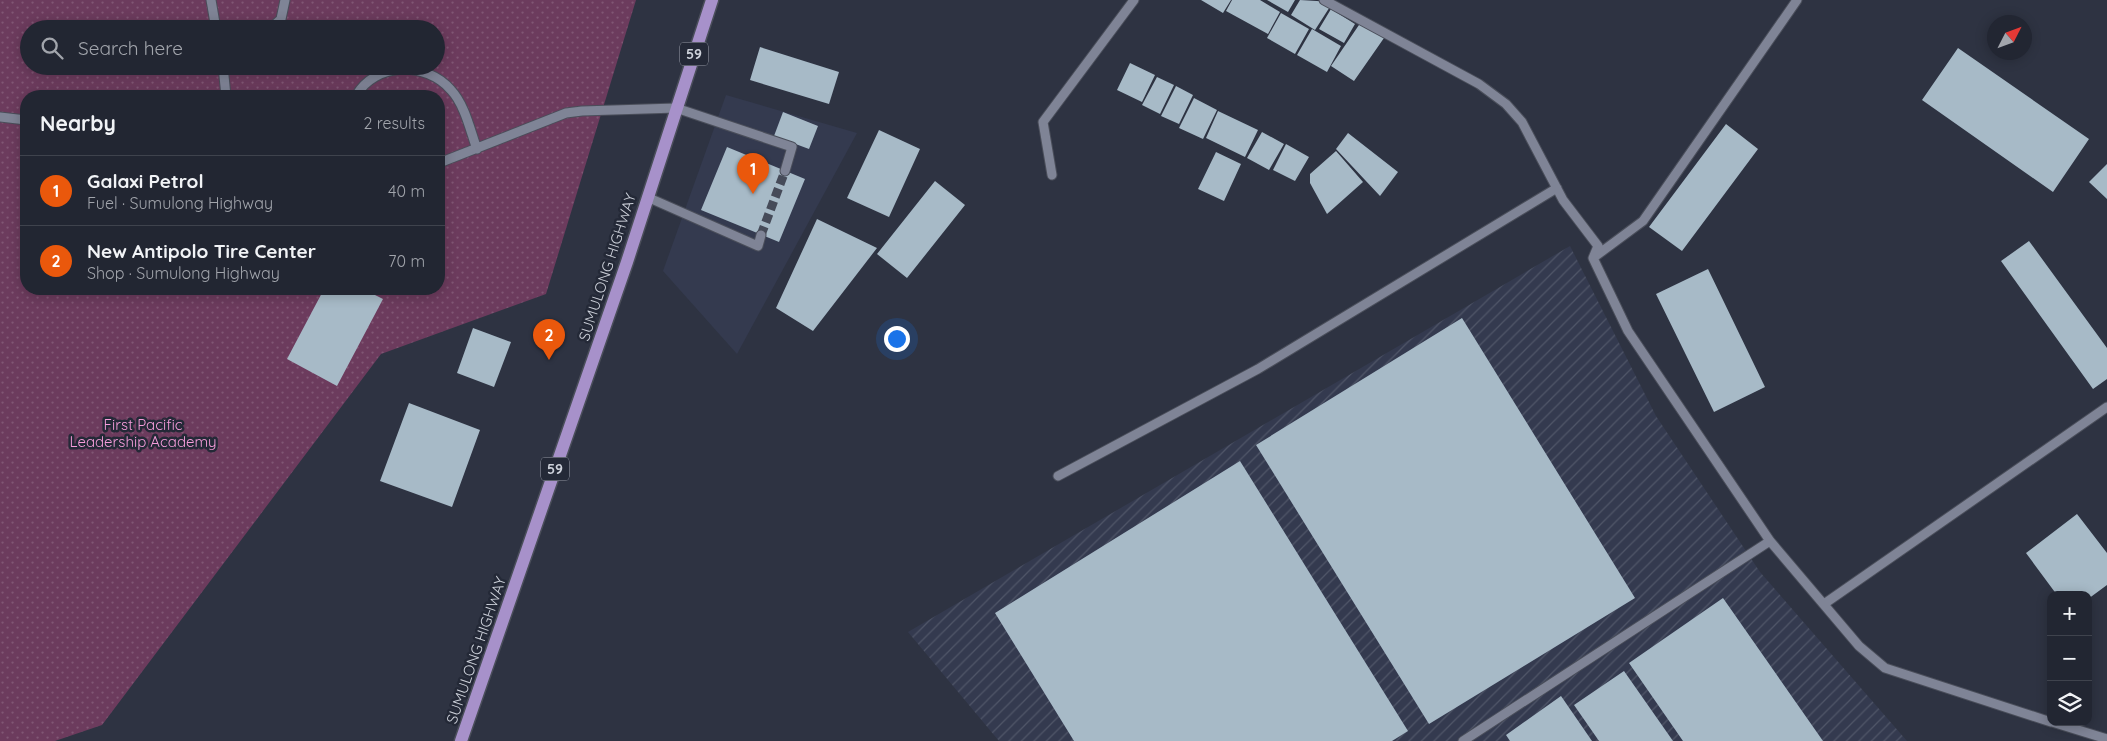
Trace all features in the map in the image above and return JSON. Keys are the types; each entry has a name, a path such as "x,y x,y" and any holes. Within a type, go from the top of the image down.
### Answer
{"main road":[{"name":"SUMULONG HIGHWAY","path":"461,741 647,197 712,0"}],"street":[{"path":"210,0 214,20"},
{"path":"280,20 285,0"},
{"path":"1052,175 1043,122 1134,0"},
{"path":"1324,0 1479,84 1506,104 1522,122 1563,200 1598,246 1593,258 1628,331 1770,541 1859,646 1885,668 2047,721"},
{"path":"1593,258 1643,221 1797,0"},
{"path":"224,75 225,90"},
{"path":"361,90 368,81 378,75"},
{"path":"430,75 440,80 452,91 463,111 477,149"},
{"path":"445,161 566,113 676,108 792,147 785,171"},
{"path":"0,116 20,119"},
{"path":"1058,476 1258,369 1557,188"},
{"path":"647,197 758,246 761,235"},
{"path":"1824,604 2107,407"},
{"path":"1463,741 1770,541"},
{"path":"2064,726 2107,739"}],"shaded area":[{"path":"726,95 857,133 737,354 663,271"},
{"path":"1570,246 1656,416 1760,572 1907,741 999,741 908,632"}],"green space":[{"name":"First Pacific Leadership Academy","path":"0,0 636,0 546,294 381,354 102,725 55,741 0,741"}],"building":[{"path":"1201,0 1231,0 1223,13"},
{"path":"1232,0 1260,0 1280,12 1268,34 1226,11"},
{"path":"1267,0 1295,0 1288,12"},
{"path":"1300,0 1333,2 1315,30 1291,15"},
{"path":"1331,9 1355,24 1344,43 1319,29"},
{"path":"1281,13 1309,29 1295,54 1267,38"},
{"path":"1361,22 1384,38 1354,81 1331,66"},
{"path":"1312,29 1341,46 1327,72 1297,55"},
{"path":"760,47 839,72 829,104 750,80"},
{"path":"1958,48 2089,139 2053,192 1922,100"},
{"path":"1130,63 1155,75 1142,102 1117,90"},
{"path":"1157,77 1174,85 1160,114 1142,105"},
{"path":"1176,86 1193,95 1179,124 1161,116"},
{"path":"1194,98 1217,110 1203,139 1179,128"},
{"path":"1218,111 1258,130 1245,157 1206,138"},
{"path":"783,112 818,126 809,149 774,136"},
{"path":"1726,124 1758,149 1682,251 1649,227"},
{"path":"879,130 920,149 889,217 847,198"},
{"path":"1262,132 1284,144 1269,170 1247,158"},
{"path":"1348,133 1398,172 1380,196 1336,149"},
{"path":"1286,144 1309,157 1295,181 1273,170"},
{"path":"727,147 805,179 779,242 701,210"},
{"path":"1336,151 1363,182 1327,214 1310,183 1310,174"},
{"path":"1216,152 1241,164 1224,201 1198,189"},
{"path":"2107,164 2107,199 2089,182"},
{"path":"935,181 965,205 907,278 877,254"},
{"path":"817,219 877,248 813,331 776,308"},
{"path":"2029,241 2107,348 2107,379 2093,389 2001,261"},
{"path":"1708,269 1765,387 1714,412 1656,294"},
{"path":"321,295 375,295 383,299 337,386 287,359"},
{"path":"1462,318 1635,598 1429,724 1256,445"},
{"path":"473,328 511,342 494,387 457,373"},
{"path":"409,403 480,430 452,507 380,481"},
{"path":"1240,461 1408,731 1392,741 1074,741 995,613"},
{"path":"2077,514 2107,553 2107,585 2092,596 2092,591 2054,591 2026,553"},
{"path":"1723,598 1823,741 1683,741 1629,663"},
{"path":"1624,671 1673,741 1599,741 1574,705"},
{"path":"1561,696 1592,741 1510,741 1506,735"}],"tunnel":[{"path":"761,235 785,171"}],"place":[{"name":"Galaxi Petrol","path":"753,194"},
{"name":"New Antipolo Tire Center","path":"549,360"}]}
